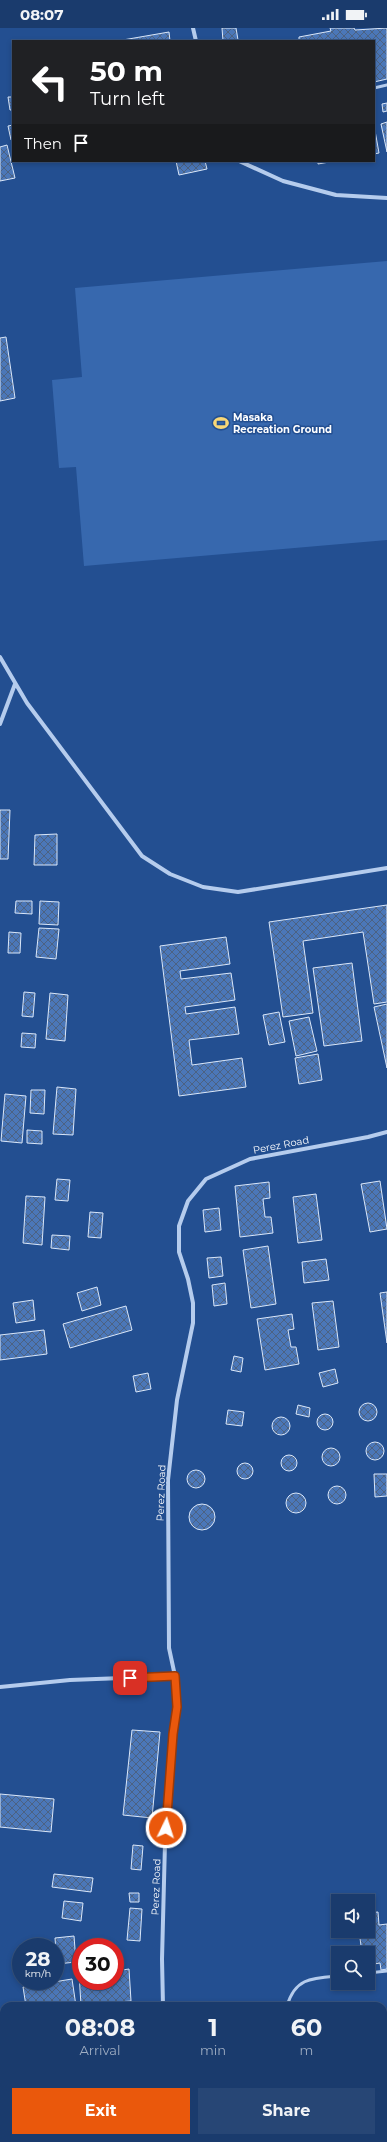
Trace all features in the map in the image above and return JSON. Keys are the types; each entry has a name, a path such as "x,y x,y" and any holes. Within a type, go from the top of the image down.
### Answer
{"street":[{"path":"193,28 196,40"},
{"path":"241,162 283,181 336,195 387,198"},
{"path":"0,657 27,703 142,856 170,874 203,887 238,892 387,868"},
{"path":"0,724 15,684"},
{"name":"Perez Road","path":"163,2002 165,1851 173,1734 177,1707 175,1676 169,1648 168,1480 177,1400 193,1323 193,1303 179,1252 179,1226 188,1201 206,1179 250,1159 368,1137 387,1132"},
{"path":"0,1687 70,1680 175,1676"}],"lane":[{"path":"375,88 387,85"},
{"path":"375,1972 387,1971"},
{"path":"288,2002 290,1995 301,1982 315,1978 331,1977"}],"shaded area":[{"name":"Masaka Recreation Ground","path":"387,261 387,540 84,566 76,467 59,468 52,380 82,377 75,288"}],"building":[{"path":"222,28 236,28 238,40 223,40"},
{"path":"330,28 354,28 355,30 387,28 387,79 375,82 375,40 299,40 299,37 331,31"},
{"path":"169,32 170,40 123,40"},
{"path":"8,97 12,97 12,110 10,110"},
{"path":"387,103 387,111 383,112 382,104"},
{"path":"387,122 387,152 381,124"},
{"path":"12,125 12,140 11,140 8,126"},
{"path":"375,131 379,153 375,154"},
{"path":"7,145 15,178 0,181 0,147"},
{"path":"176,162 205,162 207,169 179,175"},
{"path":"318,162 329,162 318,164"},
{"path":"6,337 15,398 0,401 0,338"},
{"path":"0,810 10,810 8,859 0,859"},
{"path":"57,834 57,865 34,865 35,835"},
{"path":"16,901 32,901 32,914 15,913"},
{"path":"40,901 59,902 58,925 39,924"},
{"path":"387,905 387,1002 374,1004 363,932 303,941 313,1013 283,1017 269,922"},
{"path":"39,928 59,929 56,959 36,957"},
{"path":"9,932 21,933 20,953 8,953"},
{"path":"226,937 230,964 180,971 181,979 231,973 235,1000 185,1007 186,1014 235,1007 239,1034 189,1040 192,1065 242,1058 246,1087 179,1096 160,946"},
{"path":"352,963 362,1041 324,1046 313,968"},
{"path":"24,992 35,993 33,1017 22,1016"},
{"path":"50,993 68,995 65,1041 46,1039"},
{"path":"387,1004 387,1068 374,1007"},
{"path":"279,1012 285,1042 269,1045 263,1015"},
{"path":"309,1017 317,1051 296,1056 289,1021"},
{"path":"22,1033 36,1034 35,1048 21,1047"},
{"path":"318,1054 322,1080 299,1084 295,1058"},
{"path":"57,1087 76,1089 73,1135 53,1134"},
{"path":"31,1090 45,1090 44,1114 30,1113"},
{"path":"5,1094 26,1096 22,1143 1,1141"},
{"path":"27,1130 42,1131 42,1144 27,1143"},
{"path":"57,1179 70,1180 68,1201 55,1200"},
{"path":"380,1181 387,1229 370,1232 361,1184"},
{"path":"269,1182 270,1198 263,1199 265,1217 271,1217 273,1233 240,1237 235,1186"},
{"path":"316,1194 322,1240 298,1243 293,1197"},
{"path":"26,1196 45,1197 42,1245 23,1243"},
{"path":"219,1208 221,1230 205,1232 203,1210"},
{"path":"90,1212 103,1213 101,1238 88,1237"},
{"path":"52,1235 70,1236 69,1250 51,1248"},
{"path":"268,1246 276,1304 251,1308 243,1250"},
{"path":"221,1257 223,1276 209,1278 207,1258"},
{"path":"326,1259 329,1280 304,1283 302,1262"},
{"path":"225,1283 227,1304 214,1306 212,1285"},
{"path":"97,1287 101,1305 82,1311 77,1293"},
{"path":"387,1292 387,1343 380,1293"},
{"path":"33,1300 35,1320 16,1323 13,1303"},
{"path":"333,1301 339,1347 318,1350 312,1303"},
{"path":"126,1306 132,1330 70,1348 63,1324"},
{"path":"292,1314 294,1329 288,1330 291,1347 296,1347 299,1364 265,1370 257,1319"},
{"path":"44,1330 47,1354 0,1360 0,1335"},
{"path":"234,1356 243,1358 241,1372 231,1370"},
{"path":"335,1369 338,1383 323,1387 319,1373"},
{"path":"148,1373 151,1389 136,1392 133,1376"},
{"path":"368,1403 374,1406 377,1412 374,1418 368,1421 362,1418 359,1412 362,1406"},
{"path":"298,1405 310,1408 309,1417 296,1414"},
{"path":"228,1410 244,1412 242,1426 226,1424"},
{"path":"325,1414 331,1416 333,1422 331,1428 325,1430 319,1428 317,1422 319,1416"},
{"path":"281,1417 287,1420 290,1426 287,1432 281,1435 275,1432 272,1426 275,1420"},
{"path":"375,1442 381,1445 384,1451 381,1457 375,1460 369,1457 366,1451 369,1445"},
{"path":"331,1448 337,1451 340,1457 337,1463 331,1466 325,1463 322,1457 325,1451"},
{"path":"286,1455 292,1455 297,1460 295,1469 292,1471 286,1471 281,1466 281,1460"},
{"path":"242,1463 248,1463 253,1468 251,1477 248,1479 242,1479 237,1474 237,1468"},
{"path":"196,1470 202,1473 205,1479 202,1485 196,1488 190,1485 187,1479 190,1473"},
{"path":"374,1474 387,1474 387,1496 375,1497"},
{"path":"337,1486 343,1489 346,1495 343,1501 337,1504 331,1501 328,1495 331,1489"},
{"path":"292,1493 300,1493 306,1499 306,1507 300,1513 292,1513 286,1507 286,1499"},
{"path":"202,1504 211,1508 215,1517 211,1526 202,1530 193,1526 189,1517 193,1508"},
{"path":"132,1730 160,1732 152,1818 123,1815"},
{"path":"0,1794 54,1799 51,1832 0,1827"},
{"path":"133,1845 143,1846 141,1870 131,1869"},
{"path":"54,1874 93,1878 91,1892 52,1887"},
{"path":"129,1893 139,1893 139,1902 130,1902"},
{"path":"64,1901 83,1903 81,1921 62,1918"},
{"path":"130,1908 142,1909 140,1941 127,1940"},
{"path":"375,1912 378,1912 379,1925 387,1924 387,1969 381,1970 380,1963 375,1964 375,1946 361,1946 360,1938 375,1938"},
{"path":"74,1936 74,1938 72,1938 72,1962 64,1963 64,1938 55,1938"},
{"path":"129,1969 131,2001 81,2002 80,1990 124,1990 124,1970"},
{"path":"72,1979 72,1990 74,1990 75,2002 25,2002 23,1990 64,1990 64,1980"}],"place":[{"name":"Masaka Recreation Ground","path":"221,423"}],"route":[{"path":"130,1678 175,1676 177,1707 173,1734 166,1828"}]}
